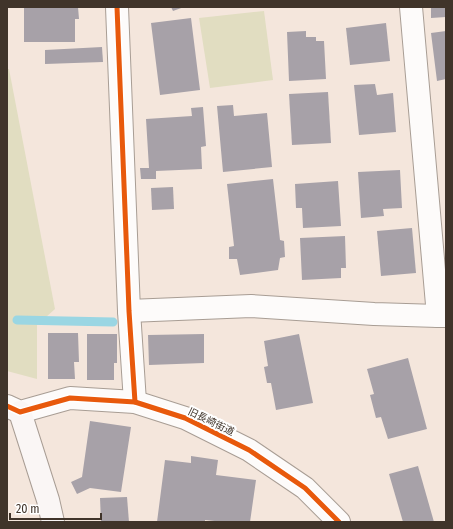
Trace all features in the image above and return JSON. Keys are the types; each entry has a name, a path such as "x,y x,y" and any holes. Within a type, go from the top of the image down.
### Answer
{"street":[{"path":"117,7 129,311 135,402"},
{"path":"129,311 251,306 374,314 442,316 411,7"},
{"name":"旧長崎街道","path":"14,409 70,398 135,402 185,418 248,450 305,488 339,522"},
{"path":"14,409 48,500 53,522"}],"shaded area":[{"path":"264,11 273,80 210,88 199,18"},
{"path":"7,69 9,69 55,309 37,325 37,379 7,371"}],"building":[{"path":"24,7 78,7 79,19 75,19 75,42 24,42"},
{"path":"171,7 184,7 173,11"},
{"path":"431,7 446,7 446,17 431,18"},
{"path":"191,18 200,90 160,95 151,23"},
{"path":"386,23 390,61 350,65 346,28"},
{"path":"306,31 306,37 316,37 316,41 324,41 326,79 289,81 287,32"},
{"path":"446,31 446,79 437,81 431,33"},
{"path":"102,47 103,62 45,64 45,50"},
{"path":"375,84 377,95 393,93 396,132 359,135 354,85"},
{"path":"328,92 331,143 292,145 289,94"},
{"path":"233,105 234,116 267,113 272,167 223,172 217,106"},
{"path":"203,107 206,146 201,147 202,169 156,171 156,179 141,179 140,168 149,168 146,119 192,116 191,108"},
{"path":"400,170 402,208 383,209 384,216 361,218 358,172"},
{"path":"273,179 280,240 284,241 285,257 280,258 278,270 240,275 237,259 229,259 229,247 234,246 227,184"},
{"path":"338,181 341,226 303,228 302,208 296,208 295,184"},
{"path":"173,187 174,209 152,210 151,188"},
{"path":"412,228 416,273 381,276 377,231"},
{"path":"345,236 346,268 341,268 341,278 302,280 300,238"},
{"path":"48,333 78,333 79,362 74,362 75,379 48,379"},
{"path":"87,334 117,334 117,363 114,363 114,380 87,380"},
{"path":"204,334 204,363 149,365 148,335"},
{"path":"299,334 313,403 276,410 271,383 267,383 264,367 268,366 264,341"},
{"path":"408,358 427,429 388,439 381,417 376,418 370,395 374,394 367,369"},
{"path":"90,421 131,427 121,492 90,488 77,494 71,482 82,477"},
{"path":"191,456 218,460 216,475 256,480 250,522 205,520 205,522 157,522 165,460 191,463"},
{"path":"418,466 434,522 403,522 389,474"},
{"path":"127,497 129,522 101,522 100,498"}],"waterway":[{"path":"17,320 113,322"}],"cycle path":[{"path":"117,7 129,311 135,402"},
{"path":"7,406 20,412 70,398 135,402 185,418 249,450 305,488 339,522"}]}
